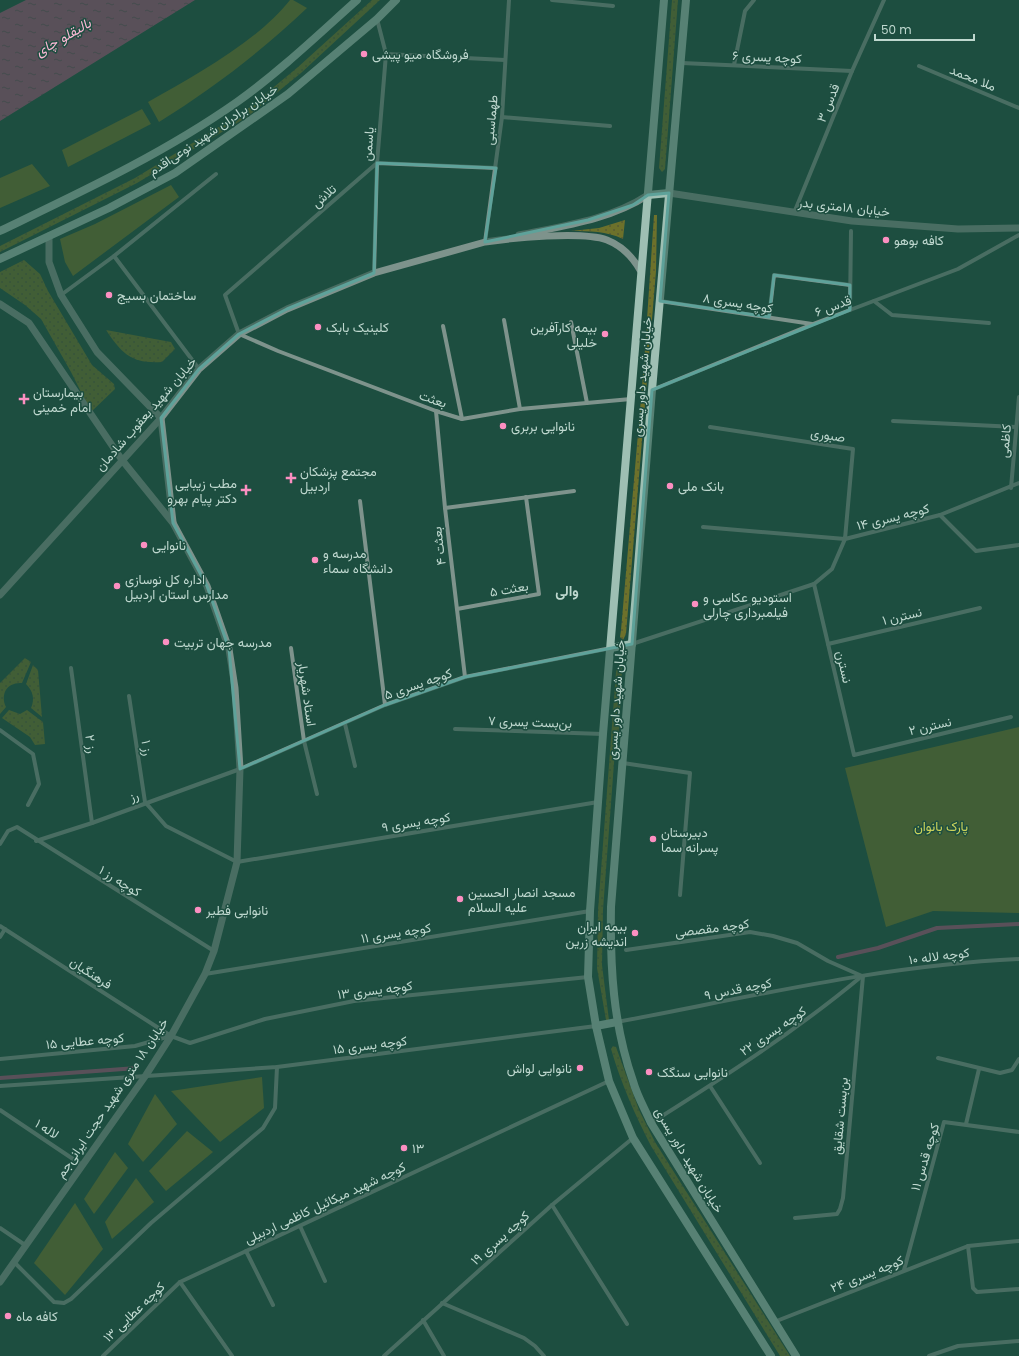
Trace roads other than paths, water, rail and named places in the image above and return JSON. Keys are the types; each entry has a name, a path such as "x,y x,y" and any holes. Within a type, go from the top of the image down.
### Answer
{"main road":[{"name":"خیابان برادران شهید نوعی‌اقدم","path":"0,231 88,188 188,135 238,102 357,0"},
{"name":"خیابان برادران شهید نوعی‌اقدم","path":"0,260 109,208 175,173 288,94 377,19 396,0"},
{"name":"خیابان شهید داور یسری","path":"664,0 648,195 640,270 612,648 603,734 590,911 588,977 596,1026 610,1081 633,1138 771,1356"},
{"name":"خیابان شهید داور یسری","path":"686,0 682,63 652,390 632,644 611,928 611,973 617,1022 623,1049 633,1083 651,1123 796,1356"},
{"path":"648,195 669,194"},
{"path":"612,648 632,644"},
{"path":"596,1026 617,1022"}],"street":[{"name":"طهماسبی","path":"485,242 502,117 509,0"},
{"path":"552,0 577,1 612,6"},
{"path":"734,65 745,10 754,0"},
{"name":"قدس ۳","path":"794,214 852,71 884,0"},
{"name":"یاسمن","path":"374,273 376,163 386,54 377,19"},
{"path":"386,54 505,60"},
{"name":"کوچه یسری ۶","path":"682,63 852,71"},
{"name":"ملا محمد","path":"919,66 1019,108"},
{"path":"502,117 610,126"},
{"path":"376,163 496,168"},
{"name":"تلاش","path":"239,334 225,295 376,163"},
{"path":"61,295 114,256 216,174"},
{"name":"خیابان ۱۸متری بدر","path":"669,194 794,214 852,221 958,229 1019,228"},
{"name":"خیابان شهید یعقوب شادمان","path":"0,595 161,418 199,369 239,334 287,309 374,273 485,242 588,220 633,205 648,195"},
{"path":"850,310 852,231"},
{"name":"قدس ۶","path":"652,390 813,324 958,269 1019,235"},
{"path":"49,236 49,262 61,295 97,352 161,418"},
{"name":"خیابان شهید یعقوب شادمان","path":"499,240 582,236 606,240 620,247 632,257 640,270"},
{"path":"114,256 199,369"},
{"path":"769,317 774,275 850,285"},
{"name":"کوچه یسری ۸","path":"660,301 813,324"},
{"path":"874,302 892,315 989,323"},
{"name":"خیابان ۱۸ متری شهید حجت ایرانی‌جم","path":"0,304 29,323 122,460 174,523 206,586 229,649 235,688 240,769 237,862 214,951 205,974 171,1036 146,1075 0,1282"},
{"path":"504,320 520,409"},
{"path":"571,322 587,403"},
{"path":"443,326 462,418"},
{"name":"بعثت","path":"239,334 278,351 436,411 462,418 520,409 631,399"},
{"name":"کاظمی","path":"1011,488 1019,397"},
{"name":"بعثت ۴","path":"436,411 445,508 465,678"},
{"name":"خیابان ۱۸ متری شهید حجت ایرانی‌جم","path":"161,418 174,523"},
{"path":"893,421 1016,427"},
{"name":"صبوری","path":"710,427 854,449 845,539"},
{"name":"کوچه یسری ۱۴","path":"632,644 814,584 832,569 845,539 940,515 1011,488 1019,483"},
{"path":"445,508 574,491"},
{"name":"بعثت ۵","path":"457,609 539,594 526,497"},
{"path":"360,501 385,705"},
{"path":"940,515 976,551 1019,545"},
{"path":"703,527 845,539"},
{"name":"نسترن","path":"814,584 854,755"},
{"name":"نسترن ۱","path":"828,644 980,608"},
{"name":"استاد شهریار","path":"291,648 304,742 317,794"},
{"name":"کوچه یسری ۵","path":"240,769 345,724 385,705 465,678 612,648"},
{"name":"رز ۲","path":"70,668 92,823"},
{"name":"رز ۱","path":"129,696 145,802"},
{"name":"نسترن ۲","path":"854,755 1011,717"},
{"path":"345,724 355,766"},
{"name":"بن‌بست یسری ۷","path":"455,729 603,734"},
{"path":"0,730 33,754 39,784 28,805"},
{"path":"623,763 690,773 680,895"},
{"name":"رز","path":"36,841 92,823 145,802 240,769"},
{"path":"145,802 166,826 237,862"},
{"name":"کوچه یسری ۹","path":"237,862 598,802"},
{"name":"کوچه رز ۱","path":"0,844 8,831 17,827 36,841 214,951"},
{"name":"کوچه یسری ۱۱","path":"205,974 590,911"},
{"name":"فرهنگیان","path":"0,926 171,1036"},
{"path":"0,937 5,929"},
{"name":"کوچه مقصصی","path":"626,950 750,932 773,936 797,943 828,962 863,976"},
{"name":"کوچه لاله ۱۰","path":"863,976 952,963 1019,959"},
{"name":"کوچه قدس ۹","path":"617,1022 863,976"},
{"name":"کوچه یسری ۲۲","path":"651,1123 710,1086 824,1008 863,976"},
{"name":"بن‌بست شقایق","path":"795,1218 836,1214 842,1204 863,976"},
{"name":"کوچه یسری ۱۳","path":"171,1036 190,1043 265,1019 354,1001 588,977"},
{"name":"کوچه یسری ۱۵","path":"146,1075 277,1067 596,1026"},
{"name":"کوچه عطایی ۱۵","path":"0,1059 135,1046 171,1036"},
{"path":"938,1058 979,1069 1007,1072 1012,1070 1019,1059"},
{"path":"14,1262 54,1302 64,1303 71,1299 151,1223 263,1128 275,1108 277,1067"},
{"path":"966,1124 979,1069"},
{"path":"0,1086 146,1075"},
{"name":"کوچه شهید میکائیل کاظمی اردبیلی","path":"180,1282 610,1081"},
{"path":"710,1086 760,1163"},
{"name":"لاله ۱","path":"0,1110 82,1165"},
{"name":"کوچه قدس ۱۱","path":"904,1270 944,1122 1019,1132"},
{"name":"کوچه یسری ۱۹","path":"386,1355 552,1205 633,1138"},
{"path":"552,1205 627,1324"},
{"path":"300,1226 325,1281"},
{"path":"0,1228 25,1245"},
{"name":"کوچه یسری ۲۴","path":"774,1322 968,1246 1019,1241"},
{"path":"968,1246 974,1288 977,1292 1019,1289"},
{"path":"246,1251 273,1305"},
{"path":"180,1282 232,1356"},
{"name":"کوچه عطایی ۱۳","path":"103,1356 180,1282"},
{"path":"442,1303 524,1338 535,1346 544,1356"},
{"path":"423,1320 444,1356"},
{"path":"929,1356 958,1346 1019,1340"}],"water":[{"name":"بالیقلو چای","path":"26,0 195,0 0,121 0,13"}],"waterway":[{"path":"838,957 878,948 937,928 1019,924"},
{"path":"0,1078 137,1068"}],"place":[{"name":"فروشگاه میو پیشی","path":"364,54"},
{"name":"کافه بوهو","path":"886,240"},
{"name":"ساختمان بسیج","path":"109,295"},
{"name":"کلینیک بابک","path":"318,327"},
{"name":"بیمه کارآفرین خلیلی","path":"605,334"},
{"name":"بیمارستان امام خمینی","path":"24,399"},
{"name":"نانوایی بربری","path":"503,426"},
{"name":"مجتمع پزشکان اردبیل","path":"291,478"},
{"name":"بانک ملی","path":"670,486"},
{"name":"مطب زیبایی دکتر پیام بهرو","path":"246,490"},
{"name":"نانوایی","path":"144,545"},
{"name":"مدرسه و دانشگاه سماء","path":"315,560"},
{"name":"اداره کل نوسازی مدارس استان اردبیل","path":"117,586"},
{"name":"استودیو عکاسی و فیلمبرداری چارلی","path":"695,604"},
{"name":"مدرسه جهان تربیت","path":"166,642"},
{"name":"دبیرستان پسرانه سما","path":"653,839"},
{"name":"مسجد انصار الحسین علیه السلام","path":"460,899"},
{"name":"نانوایی فطیر","path":"198,910"},
{"name":"بیمه ایران اندیشه زرین","path":"635,933"},
{"name":"نانوایی لواش","path":"580,1068"},
{"name":"نانوایی سنگک","path":"649,1072"},
{"name":"۱۳","path":"404,1148"},
{"name":"کافه ماه","path":"8,1316"}],"district":[{"name":"والی","path":"567,591"}],"park label":[{"name":"پارک بانوان","path":"941,826"}]}
